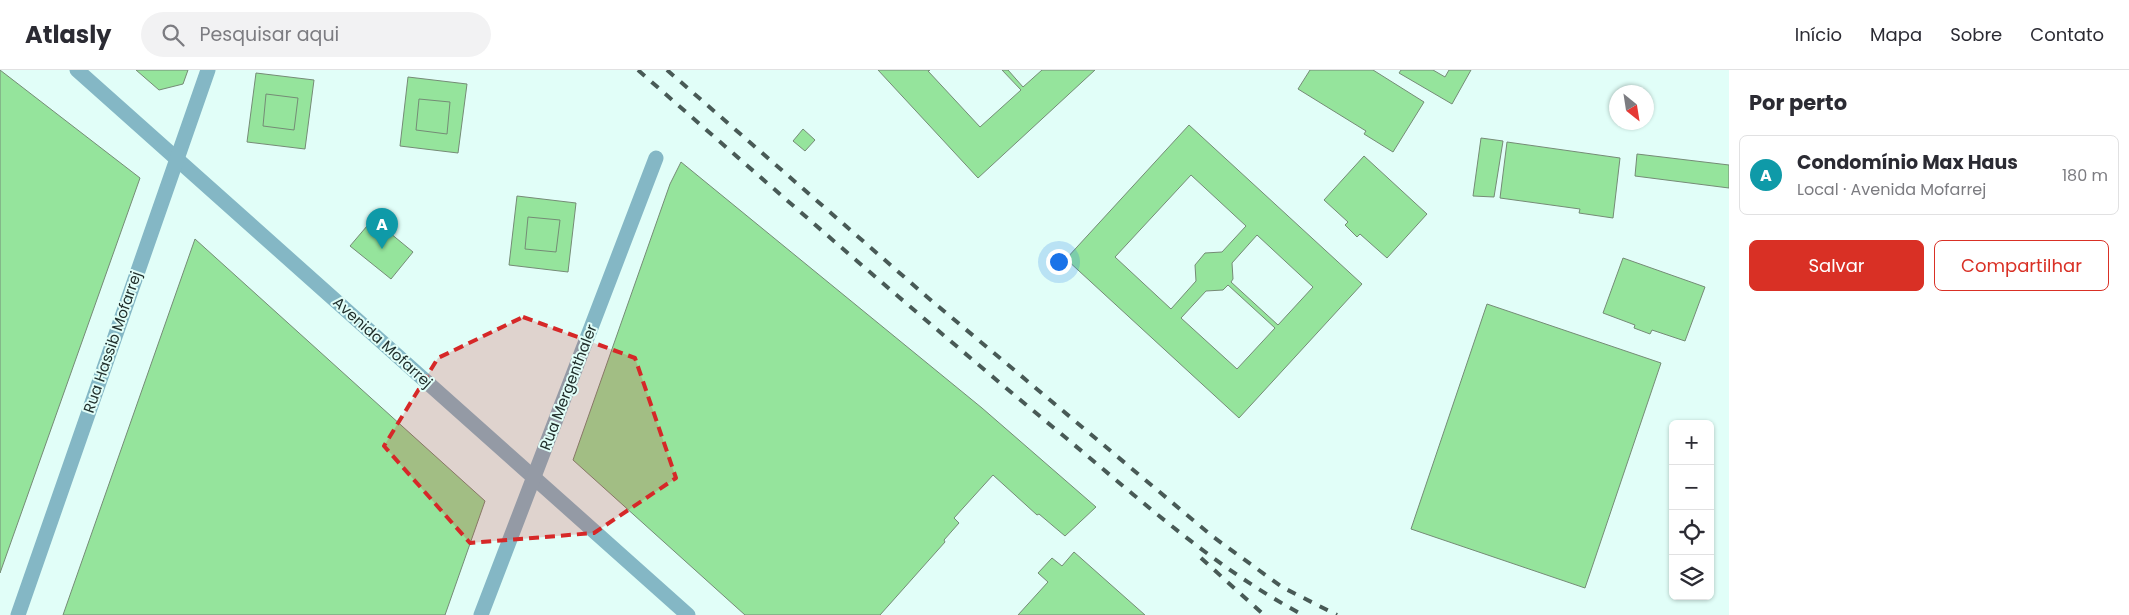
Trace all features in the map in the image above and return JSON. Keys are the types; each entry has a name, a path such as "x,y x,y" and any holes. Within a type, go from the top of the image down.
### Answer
{"street":[{"name":"Avenida Mofarrej","path":"77,70 177,157 688,615"},
{"name":"Rua Hassib Mofarrej","path":"18,615 208,70"},
{"name":"Rua Mergenthaler","path":"481,615 656,158"}],"highlighted area":[{"path":"523,317 635,358 676,478 594,533 470,543 384,446 438,358"}],"building":[{"path":"0,70 140,178 0,573"},
{"path":"136,70 188,70 183,84 159,90"},
{"path":"878,70 930,70 928,71 980,127 1021,90 1002,70 1008,70 1023,87 1042,70 1095,70 978,178"},
{"path":"1310,70 1373,70 1424,102 1393,152 1364,134 1366,131 1298,89"},
{"path":"1401,70 1433,70 1445,77 1449,70 1471,70 1452,104 1399,73"},
{"path":"256,73 314,80 305,149 247,142"},
{"path":"408,77 467,84 458,153 400,146"},
{"path":"266,94 298,98 294,130 263,126"},
{"path":"419,99 450,102 447,134 416,130"},
{"path":"1189,125 1362,284 1239,418 1066,259","holes":["1191,175 1246,226 1222,252 1205,253 1195,265 1196,281 1171,309 1115,257","1257,235 1313,287 1278,325 1231,282 1233,279 1232,263","1228,285 1275,328 1237,369 1181,318 1206,291 1223,290"]},
{"path":"803,129 815,140 805,151 793,141"},
{"path":"1481,138 1503,141 1494,197 1473,196"},
{"path":"1507,142 1620,158 1613,218 1579,213 1580,209 1500,198"},
{"path":"1637,154 1729,165 1729,188 1635,176"},
{"path":"1364,156 1427,214 1387,258 1360,234 1357,237 1345,225 1348,222 1324,200"},
{"path":"681,162 982,408 1096,507 1065,536 1039,514 1037,515 993,475 954,518 959,523 944,540 945,542 880,615 745,615 573,460 670,184"},
{"path":"517,196 576,203 568,272 509,265"},
{"path":"528,217 560,220 556,252 525,249"},
{"path":"373,219 413,252 391,279 350,246"},
{"path":"195,239 485,501 445,615 63,615"},
{"path":"1623,258 1705,287 1685,341 1652,330 1650,334 1634,328 1635,325 1603,313"},
{"path":"1487,304 1661,363 1585,588 1411,529"},
{"path":"1074,552 1145,615 1018,615 1048,582 1038,573 1052,558 1062,566"}],"railway":[{"path":"638,70 1001,384 1174,528 1269,596 1303,615"},
{"path":"667,70 926,296 1212,536 1282,587 1337,615"},
{"path":"1201,558 1264,615"}],"place":[{"name":"Condomínio Max Haus","path":"382,249"}]}
